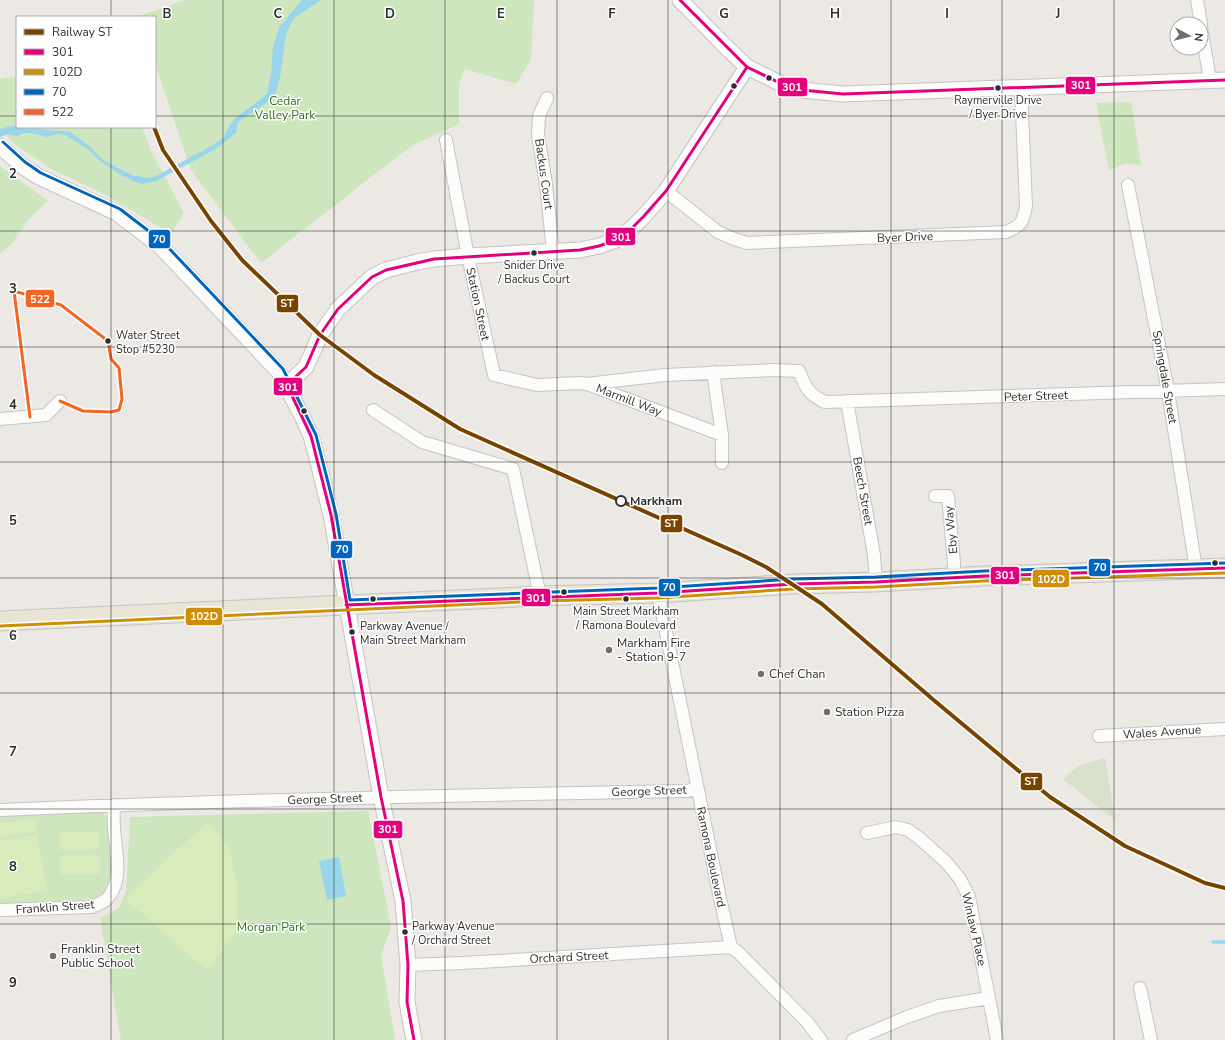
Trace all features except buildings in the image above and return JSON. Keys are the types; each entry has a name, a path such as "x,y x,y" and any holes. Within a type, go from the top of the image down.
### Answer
{"main road":[{"path":"0,621 658,592 794,584 1225,568"}],"street":[{"path":"680,0 747,67 780,83 802,90 843,94 1225,80"},
{"path":"1196,0 1199,16"},
{"path":"1206,56 1210,80"},
{"path":"287,385 306,367 320,335 338,310 372,277 386,270 417,262 468,256 580,250 599,246 616,240 631,229 666,191 747,67"},
{"name":"Byer Drive","path":"666,191 718,232 747,243 1006,232 1018,227 1024,218 1026,206 1021,88"},
{"name":"Backus Court","path":"547,98 539,116 538,135 546,184 553,251"},
{"name":"Station Street","path":"446,140 468,256 494,376 537,385 587,384"},
{"path":"2,148 22,166 39,177 117,213 160,246 279,372 303,418 311,436 331,515 381,797 403,901 408,964 407,1002 414,1040"},
{"name":"Springdale Street","path":"1128,185 1168,391 1196,569"},
{"name":"Marmill Way","path":"587,384 664,375 775,370 799,371 808,391 814,397 825,402 847,401"},
{"path":"713,372 722,435 722,463"},
{"name":"Marmill Way","path":"587,384 722,435"},
{"name":"Peter Street","path":"847,401 1225,389"},
{"path":"0,419 46,415 60,401"},
{"name":"Beech Street","path":"847,401 874,555 876,582"},
{"path":"373,410 422,442 513,470 540,596"},
{"name":"Eby Way","path":"934,496 948,496 954,578"},
{"name":"Ramona Boulevard","path":"658,592 697,789 731,947"},
{"name":"Wales Avenue","path":"1099,736 1225,729"},
{"name":"George Street","path":"0,810 381,797 686,791 697,789"},
{"name":"Franklin Street","path":"0,910 92,907 104,902 110,896 114,887 117,870 113,825 114,805"},
{"name":"Winlaw Place","path":"867,833 896,827 908,830 946,862 960,879 969,897 997,1040"},
{"path":"731,947 807,1022 821,1040"},
{"name":"Orchard Street","path":"408,964 470,963 731,947"},
{"path":"1140,988 1151,1040"},
{"path":"853,1040 907,1017 939,1006 989,998"}],"green space":[{"name":"Cedar Valley Park","path":"185,0 534,0 531,59 516,84 465,69 459,83 459,124 411,146 261,263 191,170 156,67 156,16 139,16"},
{"path":"16,76 16,128 142,128 152,153 184,213 171,234 106,195 53,170 15,145 0,129 0,79"},
{"path":"1131,102 1141,165 1124,164 1109,171 1096,103"},
{"path":"0,166 48,201 29,219 12,243 0,253"},
{"path":"1105,758 1116,821 1063,779 1080,765"},
{"name":"Morgan Park","path":"368,811 391,927 381,956 395,1040 121,1040 100,918 119,908 126,891 130,817"},
{"path":"99,812 104,814 107,819 112,879 104,893 94,899 0,904 0,816"},
{"path":"35,818 37,831 0,837 0,823"},
{"path":"207,822 228,845 237,884 237,929 208,971 125,899"},
{"path":"99,831 99,849 60,850 60,832"},
{"path":"37,835 47,890 0,899 0,841"},
{"path":"100,855 100,874 61,875 60,857"}],"water":[{"path":"302,0 321,0 294,18 286,34 280,78 274,98 238,122 236,133 216,149 156,181 143,184 121,175 99,160 89,150 65,135 58,134 47,137 24,133 17,136 8,134 0,137 0,129 11,126 16,127 16,128 70,132 88,145 103,160 134,176 146,178 154,177 223,138 233,120 267,94 271,73 273,47 280,26"},
{"path":"339,857 346,896 327,900 319,861"}],"waterway":[{"path":"1213,942 1225,942"}],"rail line":[{"name":"ST","path":"154,128 163,150 211,221 242,260 320,335 374,375 460,429 766,567 822,604 1050,797 1125,846 1205,883 1225,888"}],"transit line":[{"name":"301","path":"680,0 747,67 780,83 802,90 843,94 1225,80"},
{"name":"301","path":"414,1040 407,1002 408,965 403,901 381,797 331,515 311,436 287,385 306,367 320,335 338,309 372,277 386,270 434,259 580,250 599,246 616,240 631,229 666,191 747,67"},
{"name":"70","path":"3,142 25,162 41,173 120,209 163,242 283,369 316,435 336,514 350,600 658,588 794,579 1225,563"},
{"name":"522","path":"30,417 14,291 61,305 108,341 111,359 119,368 122,399 119,410"},
{"name":"522","path":"60,401 83,411 111,412 119,410"},
{"name":"301","path":"346,605 658,593 794,584 876,582 984,576 1225,568"},
{"name":"102D","path":"0,626 540,601 658,598 794,589 1225,573"}],"place":[{"name":"Raymerville Drive / Byer Drive","path":"998,88"},
{"name":"Snider Drive / Backus Court","path":"534,253"},
{"name":"Water Street Stop #5230","path":"108,341"},
{"name":"Markham","path":"621,501"},
{"name":"Main Street Markham / Ramona Boulevard","path":"626,599"},
{"name":"Parkway Avenue / Main Street Markham","path":"352,632"},
{"name":"Markham Fire - Station 9-7","path":"609,650"},
{"name":"Chef Chan","path":"761,674"},
{"name":"Station Pizza","path":"827,712"},
{"name":"Parkway Avenue / Orchard Street","path":"405,932"},
{"name":"Franklin Street Public School","path":"53,956"}]}
